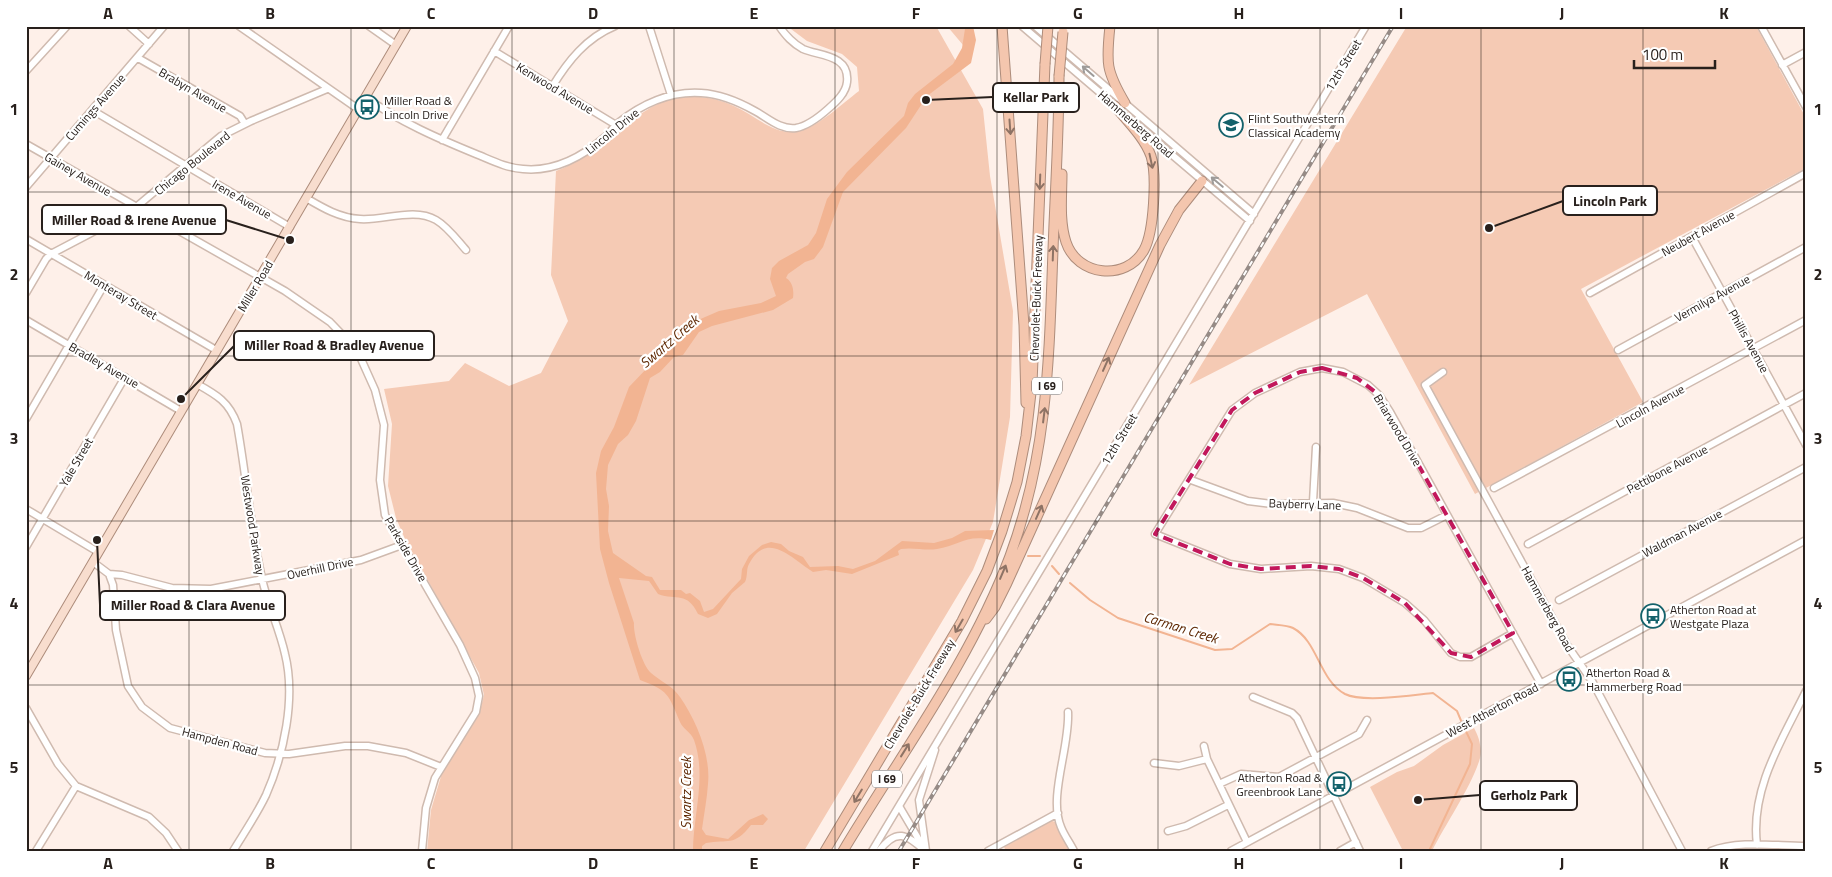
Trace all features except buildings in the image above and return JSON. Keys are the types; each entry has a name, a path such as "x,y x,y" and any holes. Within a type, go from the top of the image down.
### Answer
{"highway":[{"path":"1002,26 1024,325 1026,436"},
{"name":"Chevrolet-Buick Freeway","path":"825,851 943,655 974,598 1002,531 1017,482 1026,436 1034,354 1048,26"},
{"path":"1110,26 1108,67 1111,78 1125,103"},
{"name":"Chevrolet-Buick Freeway","path":"843,851 976,632 1016,539 1028,498 1041,440 1048,371 1059,128 1059,76 1063,29"},
{"path":"1059,128 1062,161 1062,224 1067,246 1078,261 1089,268 1108,272 1121,269 1140,256 1149,236 1153,173 1152,161 1145,144 1115,106"},
{"path":"976,632 995,607 1007,583 1165,236 1179,210 1202,181"}],"main road":[{"name":"Miller Road","path":"26,676 407,26"}],"street":[{"path":"26,71 67,26"},
{"path":"129,26 149,44"},
{"name":"Cumings Avenue","path":"26,187 164,26"},
{"path":"239,26 358,109"},
{"path":"369,26 396,45"},
{"path":"442,140 509,26"},
{"path":"552,87 579,49 604,31 615,26"},
{"path":"649,26 671,95"},
{"name":"Lincoln Drive","path":"365,97 404,122 442,140 506,166 523,170 542,169 562,164 582,155 607,136 616,125 645,105 671,95 701,93 726,98 755,111 778,125 795,128 813,121 827,110 840,97 848,81 838,62 829,55 811,52 795,44 789,40 778,26"},
{"name":"Hammerberg Road","path":"1022,26 1250,221"},
{"name":"Hammerberg Road","path":"1035,26 1254,214"},
{"name":"12th Street","path":"872,851 1366,26"},
{"path":"1761,26 1806,107"},
{"name":"Kenwood Avenue","path":"494,52 616,125"},
{"path":"1782,65 1806,52"},
{"name":"Brabyn Avenue","path":"138,58 240,116 244,124"},
{"name":"Chicago Boulevard","path":"26,293 46,259 51,254 136,208 221,136 317,91 327,89"},
{"name":"Irene Avenue","path":"92,110 290,227"},
{"name":"Gainey Avenue","path":"26,144 136,208 185,232 261,277"},
{"path":"1201,168 1202,181"},
{"name":"Neubert Avenue","path":"1590,293 1806,173"},
{"path":"306,198 334,214 359,219 404,216 428,217 446,228 466,250"},
{"name":"Phillis Avenue","path":"1692,237 1806,445"},
{"name":"Monteray Street","path":"26,239 216,350"},
{"name":"Vermilya Avenue","path":"1618,350 1806,247"},
{"name":"Parkside Drive","path":"261,277 330,322 356,350 364,364 375,390 384,425 380,480 385,515 456,637 475,678 478,696 476,712 441,767 426,808 422,851"},
{"path":"26,419 104,285"},
{"name":"Bradley Avenue","path":"26,320 181,411"},
{"name":"Lincoln Avenue","path":"1494,488 1806,320"},
{"name":"Briarwood Drive","path":"1513,634 1471,657 1460,657 1451,653 1424,620 1405,603 1363,578 1339,569 1311,566 1261,570 1230,564 1155,534 1191,480 1232,410 1255,393 1300,372 1313,369 1332,369 1357,378 1379,395 1447,516 1541,684"},
{"name":"Hammerberg Road","path":"1443,372 1425,385 1559,630 1592,681 1682,851"},
{"name":"Yale Street","path":"26,547 125,378"},
{"name":"Westwood Parkway","path":"197,384 219,395 232,410 237,424 251,527 262,580 286,655 287,713 280,754 266,795 233,851"},
{"name":"Pettibone Avenue","path":"1528,544 1806,393"},
{"path":"1314,502 1316,448"},
{"name":"Waldman Avenue","path":"1559,600 1806,467"},
{"name":"Bayberry Lane","path":"1191,480 1248,501 1272,504 1314,502 1358,508 1408,528 1421,528 1447,516"},
{"path":"26,509 98,552"},
{"name":"West Atherton Road","path":"1231,851 1806,540"},
{"name":"Overhill Drive","path":"92,562 109,574 172,588 191,590 226,587 369,558 402,545"},
{"name":"Hampden Road","path":"109,574 113,584 116,630 128,686 142,708 170,728 213,741 280,754 345,746 368,746 406,753 441,767"},
{"path":"1757,845 1756,812 1763,779 1806,691"},
{"path":"1253,697 1292,713 1297,718 1314,758 1360,851"},
{"path":"26,708 58,764 76,786 149,816 166,832 178,851"},
{"path":"1068,712 1069,728 1056,798 1060,826 1074,851"},
{"path":"1219,784 1241,774 1279,777 1359,734 1367,720"},
{"path":"926,851 919,800 938,742"},
{"path":"1204,746 1207,759 1247,842"},
{"path":"1154,763 1179,766 1207,759"},
{"path":"36,851 76,786"},
{"path":"1168,831 1186,826 1228,805"},
{"path":"899,806 926,851"},
{"path":"988,851 1058,813"},
{"path":"879,851 889,839 902,836 911,838 926,851"},
{"path":"1340,851 1356,842"},
{"path":"1711,851 1720,847 1757,845 1806,846"}],"highlighted area":[{"path":"1322,368 1357,378 1379,395 1513,633 1471,657 1451,653 1405,603 1363,578 1339,569 1311,566 1261,569 1230,564 1155,534 1232,410 1255,393 1300,372"}],"shaded area":[{"path":"787,26 936,26 983,109 990,176 1013,311 1010,417 993,522 973,570 804,851 427,851 431,810 442,773 479,715 484,695 479,673 405,539 396,518 388,486 392,424 384,389 449,381 465,363 509,386 541,373 568,321 551,275 556,171 572,164 587,154 644,111 659,103 675,98 690,96 705,98 728,103 774,128 791,132 800,131 815,124 831,114 859,91 857,67 842,54 807,41"},
{"path":"947,26 973,26 963,45"},
{"path":"964,26 973,26 976,40 971,63 927,96 906,128 843,192 823,247 814,259 805,262 788,274 786,278 792,287 793,298 773,310 712,326 699,332 683,355 674,357 660,372 650,378 636,421 628,435 618,444 608,465 606,489 609,506 608,531 613,553 646,576 652,577 660,590 681,590 686,594 690,593 700,601 704,612 713,609 741,579 742,569 749,556 762,545 771,542 781,544 789,551 803,557 810,567 838,566 853,569 875,561 902,541 934,543 952,538 965,531 994,530 991,540 975,538 944,548 901,549 898,551 899,555 852,574 826,570 813,572 780,550 764,549 756,554 749,564 745,582 732,593 717,614 708,618 698,614 686,599 658,594 649,581 619,578 634,623 637,642 644,663 651,673 680,697 692,716 705,750 708,784 702,829 706,835 728,839 749,820 763,814 768,819 763,825 751,825 740,837 730,841 706,843 702,846 702,851 693,851 699,781 698,754 693,737 681,724 670,699 657,687 640,680 600,549 596,473 601,451 614,427 629,387 689,324 719,311 761,303 776,296 770,279 772,268 779,261 808,245 816,233 827,199 847,172 904,116 908,103 915,94 953,64 962,48"},
{"path":"1407,26 1756,26 1806,118 1806,168 1581,289 1643,402 1475,494 1367,294 1189,385"},
{"path":"1474,728 1479,739 1480,758 1465,792 1432,851 1403,851 1370,787 1397,772 1414,766 1443,745"},
{"path":"1050,820 1055,822 1070,851 1006,851 1003,845"}],"waterway":[{"name":"Carman Creek","path":"1028,556 1040,556"},
{"name":"Carman Creek","path":"1052,566 1059,574"},
{"name":"Carman Creek","path":"1070,583 1090,600 1118,618 1215,650 1232,649 1270,624 1291,627 1308,642 1329,680 1345,694 1353,697 1375,698 1433,693 1457,711 1462,723"},
{"name":"Carman Creek","path":"1429,851 1470,764 1472,744 1464,727"}],"railway":[{"path":"899,851 1393,26"}],"place":[{"name":"Kellar Park","path":"926,100"},
{"name":"Miller Road & Lincoln Drive","path":"367,107"},
{"name":"Flint Southwestern Classical Academy","path":"1231,125"},
{"name":"Lincoln Park","path":"1489,228"},
{"name":"Miller Road & Irene Avenue","path":"290,240"},
{"name":"Miller Road & Bradley Avenue","path":"181,399"},
{"name":"Miller Road & Clara Avenue","path":"97,540"},
{"name":"Atherton Road at Westgate Plaza","path":"1653,616"},
{"name":"Atherton Road & Hammerberg Road","path":"1569,679"},
{"name":"Atherton Road & Greenbrook Lane","path":"1339,784"},
{"name":"Gerholz Park","path":"1418,800"}],"water label":[{"name":"Swartz Creek","path":"669,341"},
{"name":"Swartz Creek","path":"685,793"}]}
